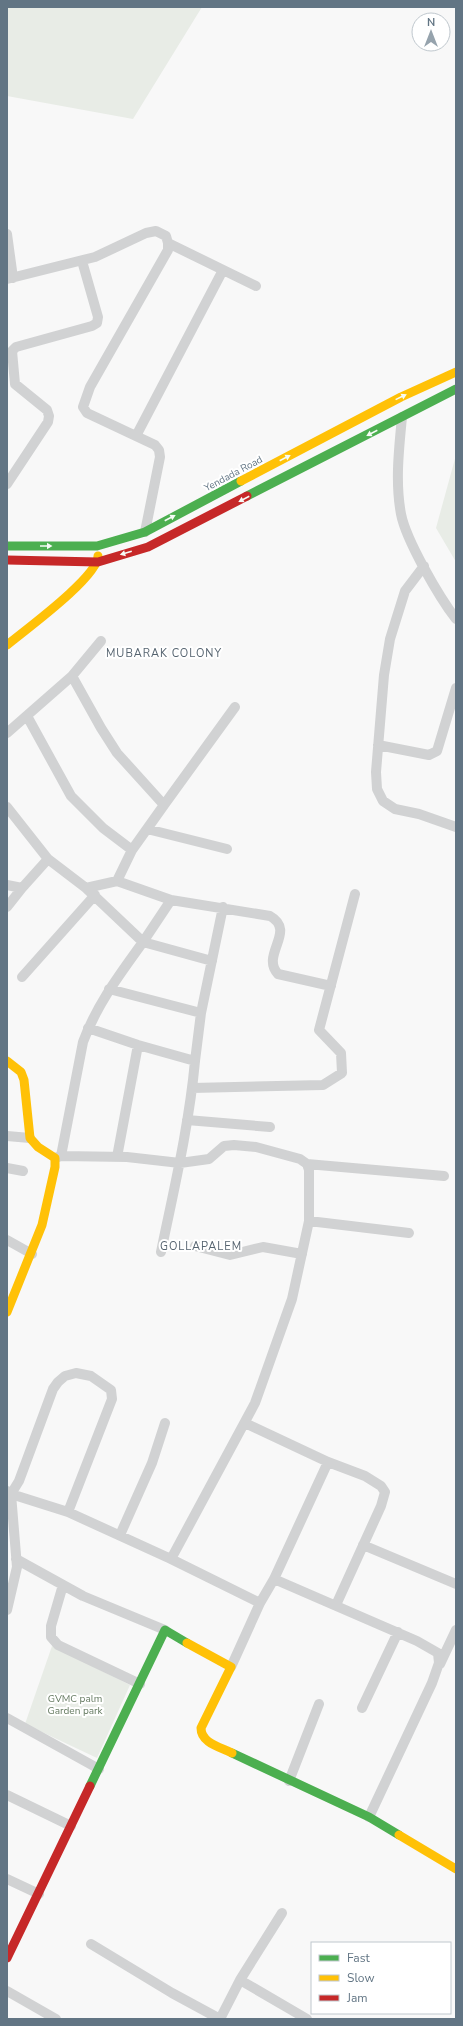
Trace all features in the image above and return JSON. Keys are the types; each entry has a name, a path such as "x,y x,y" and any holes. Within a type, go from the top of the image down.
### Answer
{"street":[{"path":"7,234 10,278 95,257 151,232 156,231 166,236 168,250 84,400 83,407 86,413 155,445 159,450 160,457 145,532"},
{"path":"168,243 256,286"},
{"path":"7,484 48,422 49,416 47,410 15,384 12,351 16,347 92,326 96,323 98,317 82,261"},
{"path":"136,436 223,270"},
{"name":"Yendada Road","path":"7,546 97,546 145,532 401,397 456,372"},
{"path":"7,560 98,562 148,547 456,389"},
{"path":"402,417 398,459 398,492 401,516 413,545 424,566 447,608 456,619"},
{"path":"7,645 85,580 98,562 97,546"},
{"path":"424,566 405,591 390,639 384,675 378,745 377,788 383,801 395,809 455,824"},
{"path":"7,733 72,676 101,641"},
{"path":"72,676 117,753 164,805"},
{"path":"378,745 429,755 434,754 437,751 452,718 456,688"},
{"path":"117,881 132,850 235,707"},
{"path":"27,716 71,796 103,828 132,850"},
{"path":"7,807 48,859 95,895 143,942 212,961"},
{"path":"147,829 227,849"},
{"path":"7,907 48,859"},
{"path":"86,888 117,881 171,900 223,907 270,916 278,920 281,925 273,961 274,969 278,974 330,986"},
{"path":"7,885 22,888"},
{"path":"192,1088 323,1085 342,1073 341,1053 319,1030 355,894"},
{"path":"22,977 95,895"},
{"path":"7,1312 32,1254 47,1208 83,1042 88,1028 109,989 171,900"},
{"path":"161,1252 180,1163 192,1088 201,1013 223,907"},
{"path":"109,989 201,1013"},
{"path":"88,1028 138,1045 195,1061"},
{"path":"118,1157 138,1045"},
{"path":"7,1062 21,1072 24,1080 30,1138 35,1147 58,1157 118,1157 180,1163 209,1159 224,1146 234,1145 256,1147 300,1159 308,1164 444,1176"},
{"path":"187,1120 270,1127"},
{"path":"7,1136 30,1138"},
{"path":"171,1559 255,1403 292,1299 309,1221 308,1164"},
{"path":"7,1168 23,1171"},
{"path":"309,1221 409,1233"},
{"path":"7,1240 32,1254"},
{"path":"195,1246 230,1255 263,1247 302,1254"},
{"path":"7,1610 17,1567 9,1493 19,1481 53,1389 65,1376 76,1373 91,1376 111,1390 112,1399 68,1512"},
{"path":"120,1535 152,1463 165,1423"},
{"path":"245,1423 328,1462 374,1481 381,1486 385,1492 381,1506 336,1605"},
{"path":"328,1462 274,1579 260,1603 201,1728 201,1734 205,1740 289,1781 369,1817 456,1869"},
{"path":"9,1493 68,1512 171,1559 260,1603"},
{"path":"363,1545 456,1584"},
{"path":"16,1559 83,1596 165,1630 231,1667"},
{"path":"274,1579 432,1648 438,1653 438,1668"},
{"path":"63,1586 50,1626 51,1637 58,1645 140,1684"},
{"path":"7,1958 10,1945 39,1894 165,1630"},
{"path":"369,1817 456,1630"},
{"path":"362,1708 398,1632"},
{"path":"289,1781 318,1704"},
{"path":"7,1718 99,1769"},
{"path":"7,1795 71,1826"},
{"path":"7,1879 39,1894"},
{"path":"91,1944 172,1993 220,2019 240,1980 282,1912"},
{"path":"240,1980 307,2019"},
{"path":"7,1991 56,2019"}],"green space":[{"path":"7,7 202,7 133,119 7,96"},
{"path":"456,455 456,562 436,528"},
{"name":"GVMC palm Garden park","path":"52,1646 130,1685 97,1758 25,1724"}],"traffic: fast":[{"path":"247,496 456,389"},
{"path":"7,546 97,546 145,532 241,481"},
{"path":"90,1786 165,1630 187,1643"},
{"path":"232,1753 369,1817 399,1835"}],"traffic: slow":[{"path":"241,481 401,397 456,372"},
{"path":"7,645 44,616 74,589 95,565 98,556"},
{"path":"7,1061 21,1072 24,1080 30,1138 38,1147 55,1158 55,1167 42,1225 7,1312"},
{"path":"187,1643 231,1667 201,1728 204,1737 208,1741 232,1753"},
{"path":"399,1835 456,1869"}],"traffic: jam":[{"path":"7,560 98,562 148,547 247,496"},
{"path":"7,1958 90,1786"}],"district":[{"name":"MUBARAK COLONY","path":"164,653"},
{"name":"GOLLAPALEM","path":"201,1246"}]}
